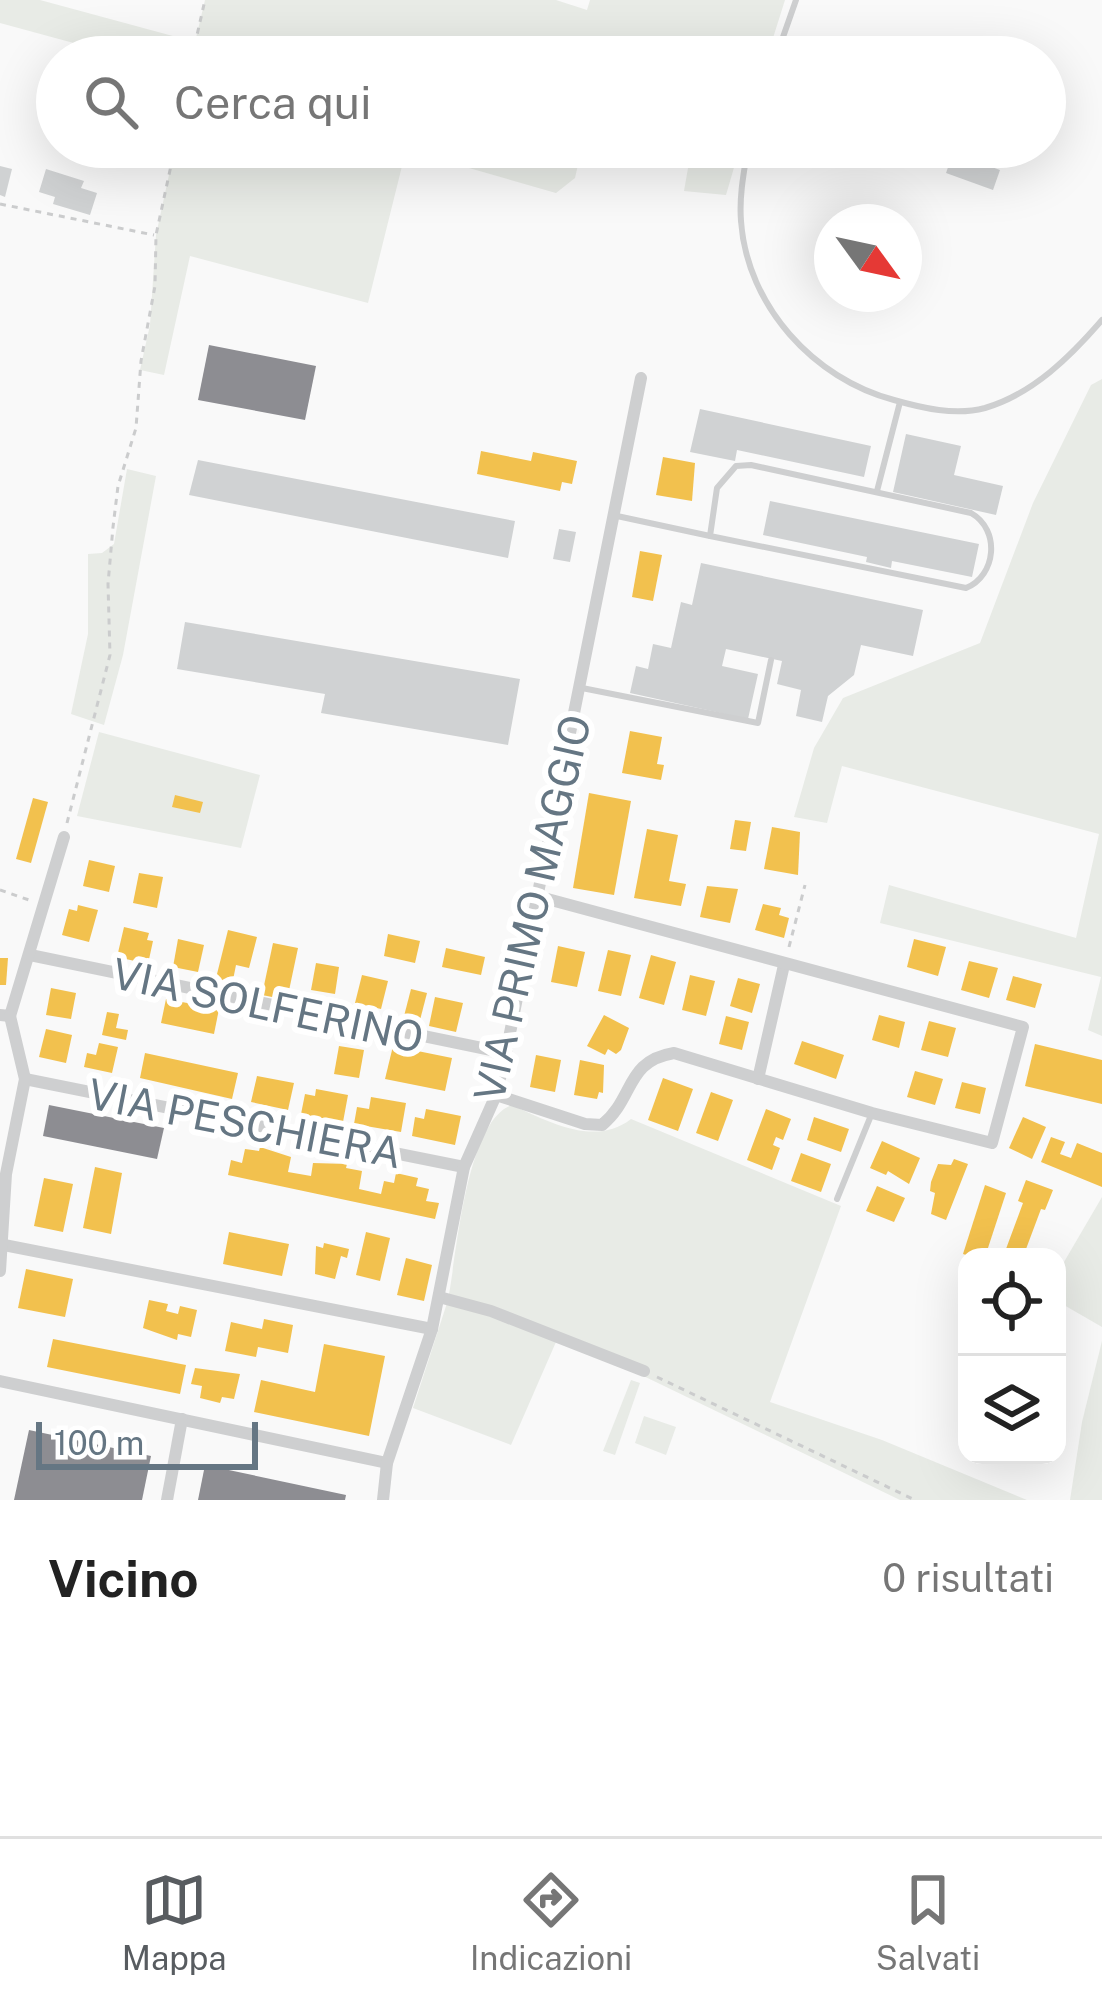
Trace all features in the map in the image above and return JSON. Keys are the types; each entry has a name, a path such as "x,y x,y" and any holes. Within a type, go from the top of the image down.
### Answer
{"street":[{"name":"VIA PRIMO MAGGIO","path":"383,1500 387,1463 432,1329 464,1167 496,1095 506,1053 641,379"},
{"path":"0,1271 3,1173 25,1078 5,1016 30,956 64,837"},
{"path":"496,1095 585,1124 602,1125 617,1112 639,1067 655,1056 674,1053 872,1113 992,1143 1023,1027 540,897"},
{"name":"VIA SOLFERINO","path":"30,956 506,1053"},
{"path":"758,1079 784,964"},
{"name":"VIA PESCHIERA","path":"25,1078 464,1167"},
{"path":"4,1245 432,1329"},
{"path":"439,1297 491,1311 644,1371"},
{"path":"0,1381 387,1463"},
{"path":"167,1500 182,1419"}],"lane":[{"path":"783,36 796,0"},
{"path":"746,168 740,221 747,253 769,304 808,355 864,392 956,411 986,408 1042,380 1102,320"},
{"path":"876,492 900,402"},
{"path":"616,516 710,536 966,588 981,582 991,551 991,532 971,513 751,465 736,466 717,488 710,536"},
{"path":"582,688 758,723 771,660"},
{"path":"837,1198 872,1113"}],"path":[{"path":"197,36 205,0"},
{"path":"64,837 110,655 108,584 118,486 136,428 141,362 155,286 156,235 170,168"},
{"path":"0,204 156,235"},
{"path":"784,964 805,885"},
{"path":"0,890 45,903"},
{"path":"644,1371 915,1500"}],"shaded area":[{"path":"0,0 40,0 173,36 48,36 0,23"},
{"path":"205,0 556,0 587,10 590,0 785,0 774,36 196,36"},
{"path":"170,168 402,168 368,303 190,256 164,375 140,370 150,325 156,235"},
{"path":"469,168 577,168 575,178 556,193"},
{"path":"688,168 734,168 726,195 684,191"},
{"path":"1102,379 1102,1036 1088,1030 1101,977 880,923 889,885 1076,938 1099,834 842,766 827,823 794,817 814,748 843,698 980,643 1033,503 1091,385"},
{"path":"127,469 156,476 123,655 104,725 71,714 88,634 88,554 102,553 114,544"},
{"path":"99,732 260,775 241,848 77,816"},
{"path":"512,1105 587,1131 617,1127 631,1119 841,1206 770,1402 882,1440 1027,1500 900,1500 602,1356 449,1294 474,1160 497,1116"},
{"path":"1102,1197 1102,1327 1066,1306 1066,1259"},
{"path":"447,1303 493,1315 556,1342 511,1445 413,1408"},
{"path":"1102,1341 1102,1500 1070,1500 1082,1422"},
{"path":"631,1380 640,1383 615,1455 603,1451"},
{"path":"644,1416 676,1427 666,1455 635,1443"}],"building: Abitazioni":[{"path":"481,451 531,461 533,452 577,461 572,484 562,482 560,491 477,474"},
{"path":"663,457 695,463 692,501 656,495"},
{"path":"640,551 662,555 653,601 632,597"},
{"path":"630,731 662,737 657,764 664,765 661,780 622,773"},
{"path":"589,793 631,801 614,895 573,888"},
{"path":"175,795 203,802 200,813 172,807"},
{"path":"33,798 48,802 31,863 16,859"},
{"path":"735,820 751,822 746,851 730,849"},
{"path":"772,827 800,832 798,875 764,869"},
{"path":"647,829 678,835 669,881 686,884 681,906 634,898"},
{"path":"89,860 115,866 109,892 83,886"},
{"path":"139,873 163,877 157,908 133,903"},
{"path":"707,886 738,889 730,923 700,917"},
{"path":"763,904 781,908 779,915 789,918 784,938 755,930"},
{"path":"78,905 98,910 89,942 62,935 69,909 77,911"},
{"path":"124,927 149,933 147,940 153,941 148,964 117,957"},
{"path":"228,930 257,937 249,968 236,965 231,990 214,986"},
{"path":"388,934 420,941 415,963 384,956"},
{"path":"178,939 204,945 198,972 173,967"},
{"path":"914,939 946,947 938,976 907,967"},
{"path":"273,943 298,948 287,1000 262,995"},
{"path":"558,946 585,952 577,987 551,982"},
{"path":"446,948 485,957 481,975 442,967"},
{"path":"608,950 631,955 621,996 598,991"},
{"path":"651,955 676,962 664,1005 639,998"},
{"path":"0,958 8,958 6,985 0,985"},
{"path":"969,961 998,968 989,998 961,990"},
{"path":"316,963 339,967 335,994 311,990"},
{"path":"362,975 388,981 381,1009 355,1003"},
{"path":"690,975 715,981 706,1016 682,1010"},
{"path":"1013,976 1042,984 1035,1008 1006,1000"},
{"path":"738,978 760,984 752,1013 730,1006"},
{"path":"51,988 76,993 71,1019 46,1015"},
{"path":"411,989 427,993 419,1024 403,1020"},
{"path":"435,997 463,1003 456,1032 429,1026"},
{"path":"166,999 219,1009 214,1034 161,1023"},
{"path":"107,1012 119,1014 116,1028 128,1030 126,1040 102,1035"},
{"path":"604,1015 629,1028 616,1054 608,1049 605,1055 587,1046"},
{"path":"879,1015 905,1022 899,1048 872,1040"},
{"path":"726,1016 749,1022 742,1050 719,1044"},
{"path":"929,1021 956,1028 948,1057 921,1050"},
{"path":"46,1029 72,1035 66,1063 39,1057"},
{"path":"802,1041 844,1055 836,1079 794,1064"},
{"path":"99,1043 118,1047 112,1073 84,1067 87,1053 96,1055"},
{"path":"1035,1044 1102,1060 1102,1104 1025,1086"},
{"path":"339,1046 364,1050 359,1078 334,1074"},
{"path":"393,1046 452,1058 445,1091 385,1079"},
{"path":"145,1053 238,1073 232,1099 140,1078"},
{"path":"536,1055 561,1060 555,1092 530,1087"},
{"path":"580,1060 604,1065 603,1093 597,1099 574,1095"},
{"path":"915,1071 943,1079 935,1105 907,1097"},
{"path":"257,1076 294,1083 288,1110 251,1102"},
{"path":"663,1078 693,1089 678,1131 648,1120"},
{"path":"962,1082 986,1088 980,1114 955,1108"},
{"path":"316,1089 348,1095 343,1122 301,1114 305,1094 315,1096"},
{"path":"711,1092 733,1100 718,1141 696,1133"},
{"path":"371,1097 406,1103 401,1132 354,1124 357,1107 369,1109"},
{"path":"426,1109 461,1116 455,1145 412,1136 415,1117 424,1119"},
{"path":"766,1109 791,1119 783,1140 776,1137 773,1145 780,1148 772,1170 747,1160"},
{"path":"814,1117 849,1129 841,1152 807,1140"},
{"path":"1023,1117 1046,1127 1032,1159 1009,1148"},
{"path":"1051,1137 1065,1142 1060,1154 1071,1158 1077,1143 1102,1153 1102,1187 1041,1162"},
{"path":"882,1141 920,1158 909,1184 888,1171 886,1175 870,1168"},
{"path":"260,1147 291,1157 288,1172 311,1176 313,1163 347,1164 346,1168 362,1171 359,1189 381,1194 384,1181 394,1183 396,1173 418,1178 416,1186 429,1189 426,1201 439,1203 435,1219 228,1175 231,1160 242,1163 245,1149 259,1151"},
{"path":"801,1153 831,1164 821,1192 791,1181"},
{"path":"954,1159 968,1164 946,1220 931,1214 935,1193 930,1191 931,1182 938,1164 951,1165"},
{"path":"95,1167 122,1173 111,1234 83,1228"},
{"path":"44,1178 73,1184 63,1232 34,1226"},
{"path":"1026,1180 1053,1190 1026,1248 1006,1248 1023,1203 1018,1201"},
{"path":"985,1185 1006,1193 988,1248 965,1248"},
{"path":"877,1186 905,1198 894,1222 866,1211"},
{"path":"229,1232 289,1244 282,1276 223,1264"},
{"path":"366,1232 390,1238 380,1281 356,1275"},
{"path":"324,1243 349,1249 347,1258 341,1256 335,1279 315,1274 316,1246 323,1248"},
{"path":"406,1258 432,1265 424,1301 397,1295"},
{"path":"26,1269 73,1279 65,1317 18,1308"},
{"path":"149,1300 168,1304 166,1311 178,1314 180,1306 197,1310 191,1337 178,1334 177,1340 143,1328"},
{"path":"264,1319 293,1325 288,1353 258,1347 256,1357 225,1351 231,1322 262,1329"},
{"path":"53,1339 186,1365 180,1394 47,1367"},
{"path":"324,1344 385,1356 369,1436 254,1412 261,1380 315,1392"},
{"path":"195,1368 240,1374 234,1399 222,1397 220,1403 200,1398 202,1386 191,1384"}],"building: Industria":[{"path":"209,345 316,366 305,420 198,400"},
{"path":"49,1105 164,1128 157,1159 43,1136"},
{"path":"29,1430 151,1456 142,1500 14,1500"},
{"path":"205,1465 346,1495 345,1500 198,1500"}],"building: Altro":[{"path":"0,166 12,169 5,197 0,195"},
{"path":"948,168 1000,170 993,190 946,173"},
{"path":"46,169 84,181 81,188 97,193 90,215 53,204 55,197 39,192"},
{"path":"700,409 871,446 864,477 737,450 735,461 690,452"},
{"path":"906,434 961,446 954,475 1003,486 996,515 893,492"},
{"path":"198,460 515,521 508,558 189,495"},
{"path":"770,501 979,544 972,577 892,561 891,568 866,562 867,557 763,535"},
{"path":"559,529 576,532 570,562 553,559"},
{"path":"701,563 923,610 913,656 861,645 854,675 828,696 822,722 796,716 801,690 777,684 782,661 726,649 722,666 758,674 748,719 630,693 636,666 648,669 653,644 671,648 681,602 692,605"},
{"path":"185,622 520,679 508,745 321,713 325,694 177,669"}]}
